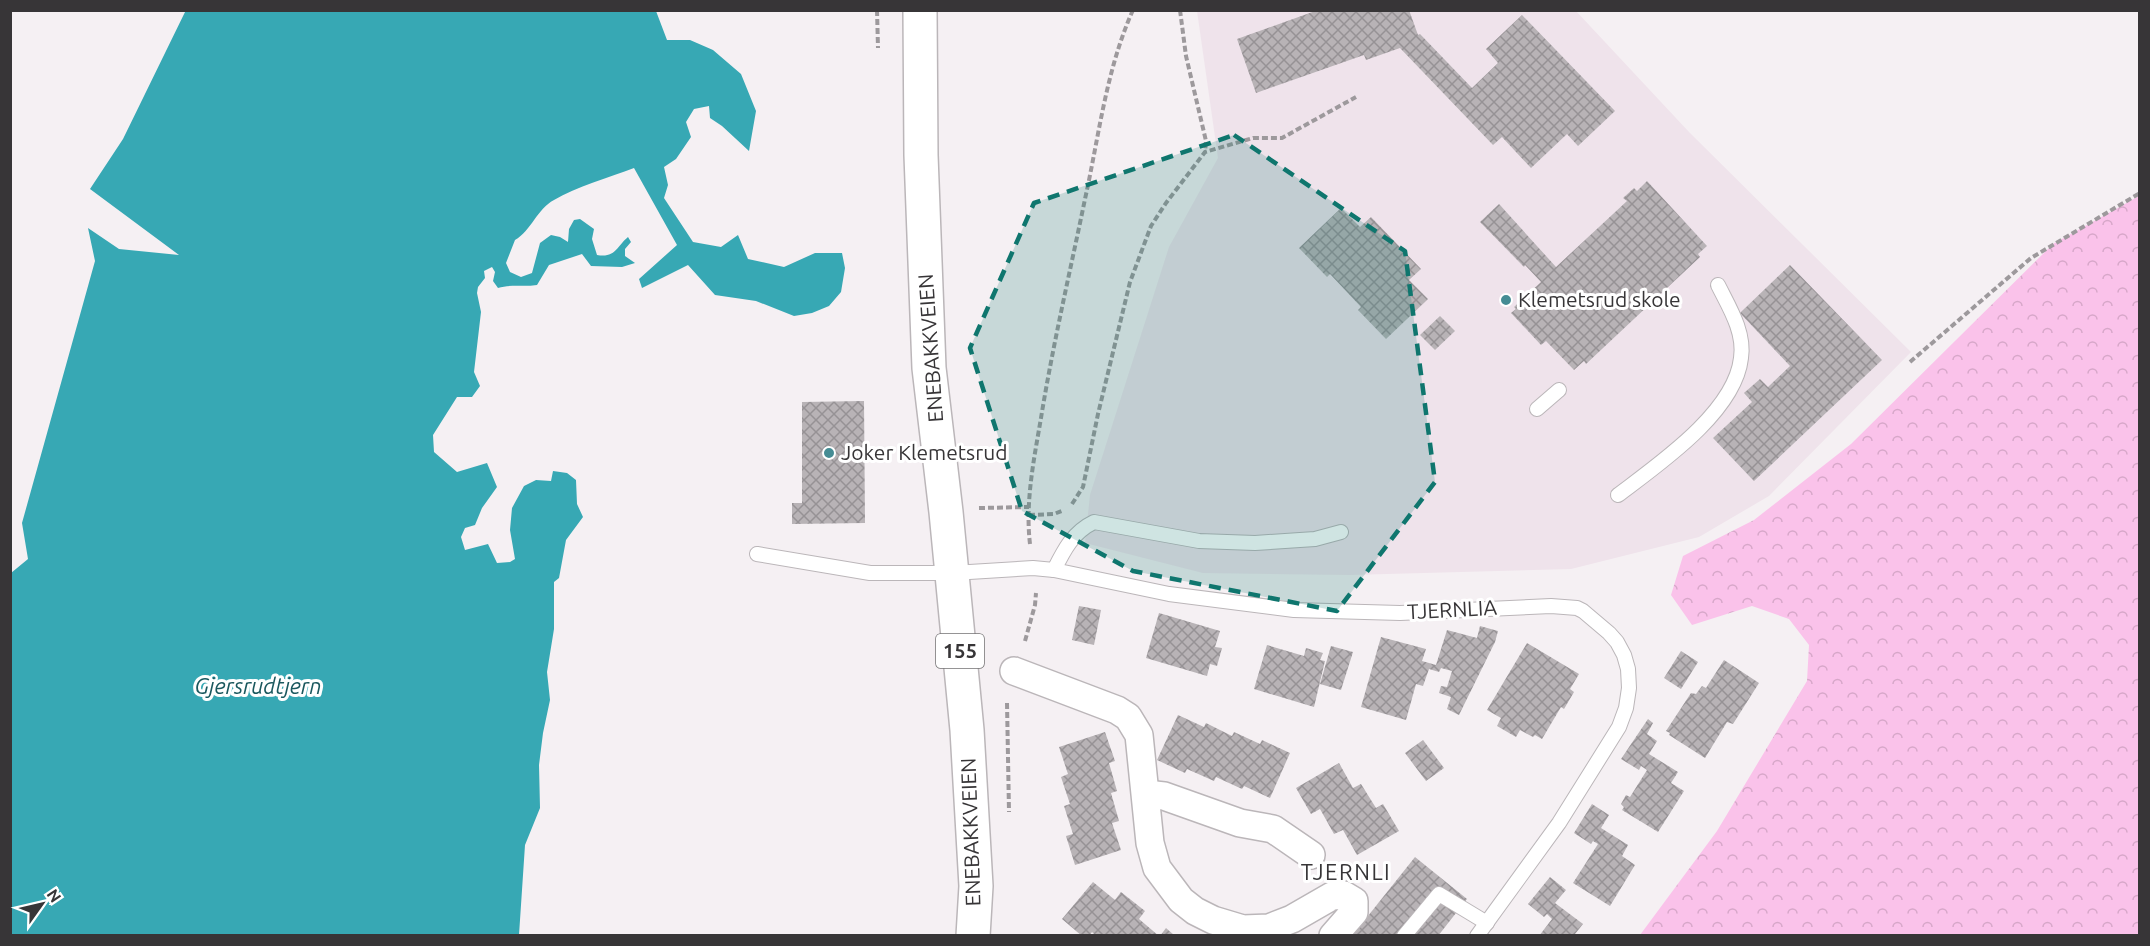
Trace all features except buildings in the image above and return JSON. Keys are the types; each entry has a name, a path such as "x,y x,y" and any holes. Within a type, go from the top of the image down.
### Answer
{"main road":[{"name":"ENEBAKKVEIEN","path":"920,10 921,154 929,368 952,573 972,792 976,886 973,936"}],"street":[{"path":"1014,671 1117,710 1128,717 1139,735 1150,843 1157,868 1181,900 1213,920 1243,929 1269,928 1292,919 1332,896 1344,895 1354,901 1354,912 1332,936"},
{"path":"1146,794 1164,796 1240,823 1273,829 1311,855"}],"lane":[{"path":"1618,495 1667,458 1700,428 1737,378 1742,357 1740,336 1733,314 1718,285"},
{"path":"1537,409 1559,390"},
{"path":"1054,570 1062,553 1077,532 1094,522 1199,541 1256,543 1315,539 1341,532"},
{"name":"TJERNLIA","path":"758,554 870,573 952,573 1033,568 1054,570 1169,594 1294,610 1400,613 1551,606 1577,608 1588,614 1617,642 1624,655 1628,669 1629,688 1626,708 1619,727 1559,823 1477,936"},
{"path":"1404,936 1439,894 1487,923"}],"path":[{"path":"877,10 878,48"},
{"path":"1010,820 1006,712 1014,671 1035,605 1029,538 1033,467 1050,365 1103,108 1119,46 1133,10"},
{"path":"1029,515 1054,514 1069,507 1083,487 1122,313 1140,251 1151,226 1166,203 1205,152 1206,141 1186,56 1180,10"},
{"path":"1205,152 1253,138 1282,138 1356,97"},
{"path":"1910,362 2031,258 2139,193"},
{"path":"982,507 1029,507"}],"highlighted area":[{"path":"1234,135 1405,251 1435,482 1337,611 1133,571 1022,511 970,348 1034,203"}],"shaded area":[{"name":"Klemetsrud skole","path":"1197,11 1576,11 1689,132 1911,352 1769,496 1699,537 1571,569 1350,575 1203,573 1085,543 1090,495 1169,247 1218,158"}],"green space":[{"path":"2139,196 2139,935 1640,935 1717,831 1807,681 1809,645 1789,619 1752,606 1692,625 1671,595 1683,556 1754,520 1851,444 2053,244"}],"water":[{"name":"Gjersrudtjern","path":"186,10 656,11 667,40 690,40 713,50 741,74 756,111 749,151 710,118 709,106 694,109 686,122 691,137 676,159 664,167 668,185 664,198 693,242 721,247 738,235 748,259 784,267 815,253 842,253 845,268 841,292 829,306 812,313 794,316 756,301 715,295 688,265 642,288 639,279 677,245 634,168 593,182 548,204 515,240 506,263 510,272 521,277 532,273 540,243 551,235 568,242 569,229 574,220 580,219 594,229 592,239 597,255 612,253 628,237 631,242 625,249 625,256 635,263 622,267 591,266 582,254 549,265 537,285 498,288 493,281 495,272 492,267 484,271 485,278 478,287 477,293 481,312 474,372 480,386 472,397 457,397 433,435 434,452 457,472 487,463 497,487 482,508 475,525 465,528 461,537 465,550 488,544 497,563 510,562 515,559 510,530 512,508 524,486 536,480 551,481 553,471 567,473 576,480 577,504 583,517 566,540 559,578 554,582 554,629 547,672 550,700 539,765 540,808 525,845 519,935 11,935 11,573 28,559 22,523 95,261 88,228 119,249 179,255 90,189 123,139"}],"place":[{"name":"Klemetsrud skole","path":"1506,300"},
{"name":"Joker Klemetsrud","path":"829,453"}],"district":[{"name":"TJERNLI","path":"1346,872"}]}
